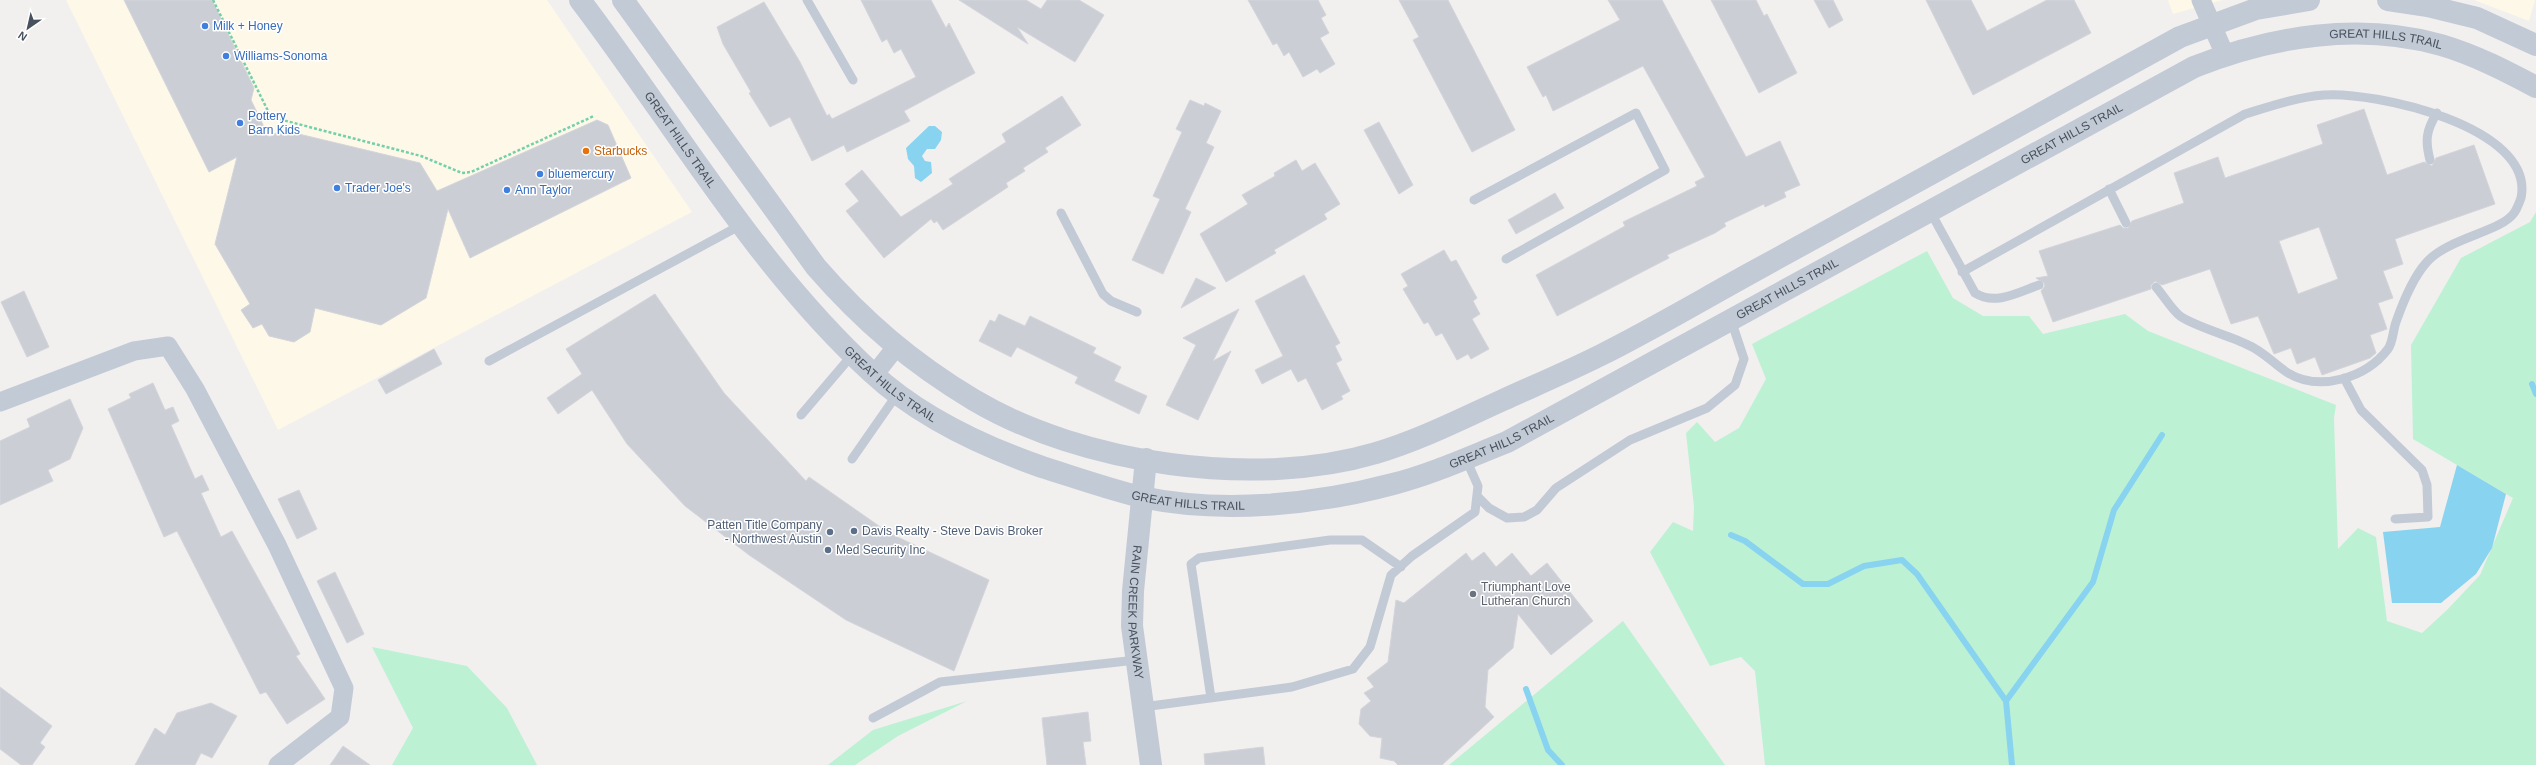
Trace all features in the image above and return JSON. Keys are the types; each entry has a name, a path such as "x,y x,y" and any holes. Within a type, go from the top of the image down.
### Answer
{"street":[{"name":"GREAT HILLS TRAIL","path":"580,0 674,133 791,287 852,354 874,375 898,393 948,426 981,443 1078,479 1142,497 1201,504 1272,504 1333,496 1393,484 1466,459 1507,442 2194,67 2224,55 2272,42 2316,35 2395,36 2441,45 2477,58 2536,87"},
{"path":"623,0 816,267 847,303 896,347 976,402 1018,422 1057,437 1146,459 1197,468 1250,471 1314,466 1374,454 1432,433 1602,354 2180,37 2256,9 2309,0"},
{"path":"2201,0 2224,55"},
{"path":"2388,0 2428,6 2477,18 2536,45"},
{"path":"0,402 134,351 168,346 195,389 277,545 344,688 340,717 278,765"},
{"path":"874,375 896,347"},
{"name":"RAIN CREEK PARKWAY","path":"1146,459 1133,591 1132,626 1151,765"}],"lane":[{"path":"808,0 853,80"},
{"path":"1962,272 2244,114 2281,102 2326,95 2386,100 2437,113 2492,136 2508,146 2522,165 2526,180 2522,196 2514,214 2496,225 2446,246 2426,263 2411,286 2396,321 2388,349 2363,371 2344,378 2326,384 2290,374 2251,346 2180,316 2156,288"},
{"path":"1474,200 1636,113 1665,170 1506,258"},
{"path":"2430,160 2426,145 2427,128 2437,113"},
{"path":"2109,189 2126,223"},
{"path":"1930,211 1962,272 1975,293 1984,299 2000,298 2039,285"},
{"path":"1061,213 1103,294 1111,301 1137,312"},
{"path":"489,360 742,224"},
{"path":"1477,496 1490,508 1507,518 1524,517 1537,510 1556,488 1630,440 1707,408 1735,385 1744,359 1731,320"},
{"path":"801,415 852,354"},
{"path":"2344,378 2361,410 2422,470 2427,485 2428,517 2395,519"},
{"path":"852,459 898,393"},
{"path":"1142,707 1292,687 1353,669 1370,647 1391,575 1475,512 1478,486 1466,459"},
{"path":"1211,698 1191,564 1199,558 1330,540 1362,540 1400,567"},
{"path":"873,718 940,682 1136,660"}],"path":[{"path":"213,0 271,117 421,156 462,173 471,172 594,116"}],"shaded area":[{"path":"66,0 547,0 692,212 278,430"},
{"path":"2168,0 2223,0 2173,14"},
{"path":"2474,0 2535,0 2529,21"}],"green space":[{"path":"2536,212 2536,765 1765,765 1755,671 1741,657 1710,666 1650,552 1673,522 1693,531 1694,507 1686,433 1697,422 1715,442 1739,428 1766,379 1752,344 1927,251 1953,298 1983,316 2029,316 2043,334 2125,314 2148,331 2336,405 2334,418 2338,549 2358,528 2376,537 2387,621 2422,633 2447,610 2480,575 2513,498 2413,439 2411,345 2461,258 2530,222"},
{"path":"1623,621 1725,765 1449,765"},
{"path":"372,647 467,666 507,708 537,765 392,765 413,728"},
{"path":"967,701 898,736 855,765 828,765 873,730"}],"water":[{"path":"929,126 935,126 942,132 941,140 935,149 927,149 922,156 925,161 931,162 932,173 921,182 915,178 914,166 908,159 906,148"},
{"path":"2457,465 2506,494 2492,548 2476,574 2441,603 2392,603 2383,532 2440,527"}],"building":[{"path":"124,0 212,0 254,88 251,100 269,137 282,130 420,163 437,191 597,120 608,125 631,178 470,258 448,209 426,298 381,325 315,308 310,332 294,342 269,336 262,324 253,328 241,310 250,304 215,244 237,157 209,172"},
{"path":"861,0 931,0 946,28 949,23 975,73 904,111 910,121 847,152 844,145 812,161 790,117 770,127 749,93 751,92 723,44 717,27 764,2 800,62 827,116 829,114 832,119 916,77 901,49 894,53 887,39 882,42"},
{"path":"959,0 1026,0 1041,9 1047,0 1079,0 1104,15 1075,62 1017,27 1028,44"},
{"path":"1248,0 1318,0 1326,15 1321,18 1329,33 1320,38 1335,64 1320,73 1317,69 1303,77 1289,52 1284,56 1277,43 1273,45"},
{"path":"1399,0 1448,0 1515,130 1472,152 1413,40 1419,37"},
{"path":"1608,0 1662,0 1746,157 1780,141 1800,185 1784,192 1786,197 1765,207 1764,204 1724,223 1726,226 1715,233 1667,255 1669,258 1557,316 1536,275 1625,226 1623,222 1697,186 1695,182 1705,177 1643,66 1553,111 1546,95 1543,97 1527,67 1620,20"},
{"path":"1711,0 1756,0 1764,16 1767,14 1797,73 1759,93"},
{"path":"1814,0 1833,0 1843,20 1829,28"},
{"path":"1926,0 1971,0 1987,31 2047,0 2074,0 2091,33 1973,95"},
{"path":"1062,96 1081,125 1045,148 1048,152 1023,168 1025,171 1006,183 1008,187 943,230 937,221 934,223 931,219 884,258 846,211 859,201 845,184 862,170 901,217 953,184 949,179 1006,142 1002,134"},
{"path":"1190,100 1204,106 1205,103 1221,111 1206,143 1214,147 1185,209 1191,212 1163,274 1132,260 1160,199 1153,196 1182,132 1176,129"},
{"path":"2364,109 2387,175 2424,162 2432,166 2436,158 2474,145 2495,204 2395,239 2403,264 2383,271 2393,298 2378,303 2387,329 2370,335 2376,353 2370,358 2322,375 2315,357 2297,364 2291,348 2274,354 2258,316 2231,324 2210,269 2162,285 2155,281 2151,285 2151,289 2053,322 2041,291 2045,286 2044,283 2036,278 2048,276 2039,251 2120,225 2123,228 2128,228 2132,221 2184,203 2174,173 2218,157 2225,178 2323,144 2317,125","holes":["2319,227 2338,279 2298,294 2279,241"]},
{"path":"1379,122 1413,185 1399,194 1364,130"},
{"path":"1296,160 1302,171 1315,163 1340,204 1324,214 1327,219 1274,250 1276,253 1226,282 1200,234 1248,204 1242,195 1275,176 1274,173"},
{"path":"1555,193 1564,208 1516,234 1508,220"},
{"path":"1444,250 1451,262 1456,260 1477,298 1473,301 1480,314 1472,319 1489,349 1471,359 1468,354 1457,360 1442,333 1436,336 1428,322 1424,324 1403,289 1408,286 1401,274"},
{"path":"1304,275 1340,343 1335,346 1342,360 1336,363 1350,391 1341,396 1343,399 1322,410 1306,378 1298,382 1291,369 1262,384 1255,370 1283,356 1255,301"},
{"path":"1196,278 1216,288 1181,308"},
{"path":"24,291 49,347 27,357 1,302"},
{"path":"655,294 724,393 806,481 809,477 889,533 989,580 954,671 846,620 749,555 685,506 627,444 592,390 558,414 547,398 582,374 566,349"},
{"path":"1239,309 1213,361 1231,351 1198,420 1166,405 1196,345 1183,338"},
{"path":"999,314 1025,326 1030,316 1096,348 1093,353 1121,367 1114,381 1147,396 1139,414 1075,383 1078,377 1017,347 1011,357 979,341 990,320 995,322"},
{"path":"434,349 442,364 386,394 378,380"},
{"path":"153,383 165,410 173,407 179,421 171,425 195,479 202,475 209,490 201,493 221,537 232,531 300,654 296,656 325,699 287,724 266,692 260,694 177,531 164,537 108,409 131,398 129,394"},
{"path":"70,399 83,428 70,459 48,470 53,481 0,505 0,441 30,427 27,419"},
{"path":"299,490 317,529 297,539 278,499"},
{"path":"1484,552 1496,567 1512,553 1531,576 1547,563 1593,621 1551,655 1518,614 1513,648 1488,670 1485,707 1494,717 1442,765 1398,765 1394,761 1380,758 1382,738 1370,736 1359,724 1361,709 1371,701 1364,693 1374,687 1367,678 1388,662 1396,600 1404,603 1466,553 1472,561"},
{"path":"335,572 364,634 347,643 317,581"},
{"path":"0,687 52,726 40,743 45,747 32,765 21,765 0,749"},
{"path":"211,703 237,716 212,758 201,753 195,765 135,765 155,728 165,735 177,713"},
{"path":"1088,712 1091,741 1083,742 1086,765 1047,765 1042,718"},
{"path":"343,746 370,765 330,765"},
{"path":"1263,747 1265,765 1205,765 1204,754"}],"waterway":[{"path":"2532,384 2536,394"},
{"path":"2006,701 2093,582 2114,510 2162,435"},
{"path":"1731,535 1745,541 1803,584 1828,584 1864,566 1902,560 1917,574 2006,701 2012,765"},
{"path":"1526,689 1548,750 1562,765"}],"place":[{"name":"Milk + Honey","path":"205,26"},
{"name":"Williams-Sonoma","path":"226,56"},
{"name":"Pottery Barn Kids","path":"240,123"},
{"name":"Starbucks","path":"586,151"},
{"name":"bluemercury","path":"540,174"},
{"name":"Trader Joe's","path":"337,188"},
{"name":"Ann Taylor","path":"507,190"},
{"name":"Davis Realty - Steve Davis Broker","path":"854,531"},
{"name":"Patten Title Company - Northwest Austin","path":"830,532"},
{"name":"Med Security Inc","path":"828,550"},
{"name":"Triumphant Love Lutheran Church","path":"1473,594"}]}
